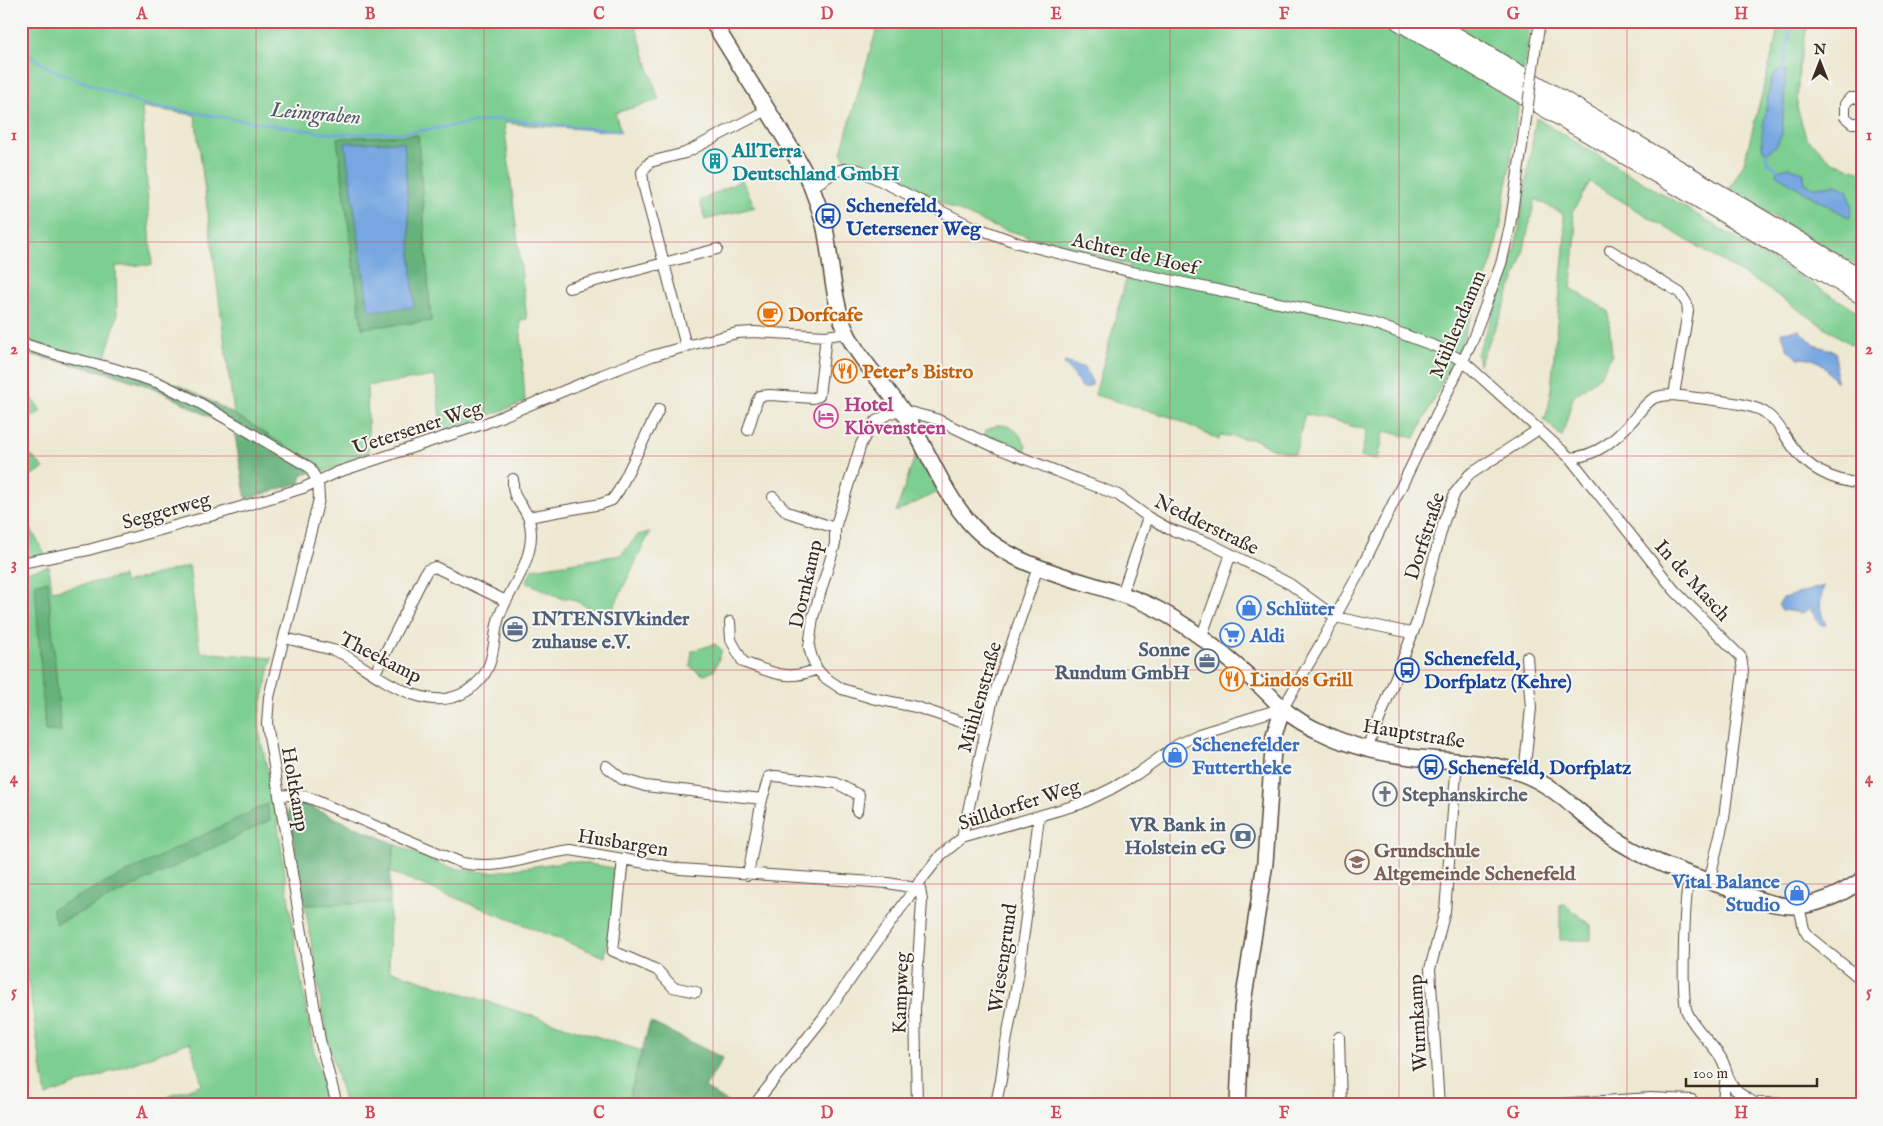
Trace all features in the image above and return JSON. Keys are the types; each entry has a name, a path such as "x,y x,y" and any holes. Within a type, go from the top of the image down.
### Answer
{"highway":[{"path":"1399,21 1862,295"},
{"path":"1430,21 1862,279"}],"main road":[{"name":"Hauptstraße","path":"712,21 797,157 811,187 825,230 835,290 841,318 847,333 863,360 902,410 959,509 990,542 1038,567 1122,594 1160,611 1201,638 1242,670 1283,708 1325,734 1368,749 1416,758 1491,765 1524,774 1552,789 1605,832 1629,848 1661,865 1758,899 1784,905 1800,906 1830,897 1862,880"},
{"path":"1238,1105 1241,1016 1265,863 1274,736 1283,708"}],"street":[{"name":"Mühlendamm","path":"1283,708 1321,644 1359,573 1463,361 1490,296 1501,264 1510,226 1540,21"},
{"path":"1862,98 1850,98 1847,101 1845,104 1845,117 1852,123 1862,123"},
{"path":"686,346 642,179 645,166 656,159 685,153 768,110"},
{"name":"Achter de Hoef","path":"811,187 825,180 838,170 847,167 858,170 969,225 1018,243 1132,272 1373,323 1436,347 1463,361"},
{"path":"568,288 717,249"},
{"path":"1610,250 1680,293 1687,304 1688,312 1674,395"},
{"name":"Uetersener Weg","path":"318,482 338,472 486,423 602,375 652,356 686,346 737,333 754,332 826,336 847,333"},
{"path":"748,430 760,396 770,394 814,398 818,396 826,336"},
{"path":"21,343 55,354 112,368 158,383 196,401 309,468 318,482"},
{"name":"In de Masch","path":"1463,361 1570,458 1674,591 1741,657 1743,671 1724,818 1709,882"},
{"path":"1570,458 1584,457 1598,451 1614,439 1652,399 1664,395 1674,395 1762,410 1778,423 1796,451 1811,465 1830,477 1862,484"},
{"path":"528,517 601,504 612,500 619,490 659,409"},
{"name":"Nedderstraße","path":"902,410 936,420 997,448 1118,495 1148,517 1169,529 1209,543 1290,584 1334,617 1411,633"},
{"name":"Dornkamp","path":"817,669 810,647 813,617 826,580 835,544 835,528 861,444 870,428 884,416 902,410"},
{"name":"Dorfstraße","path":"1368,749 1416,622 1446,514 1459,487 1470,475 1539,429"},
{"name":"Theekamp","path":"285,638 333,650 407,692 425,699 440,700 460,696 472,688 482,678 489,665 499,616 530,547 531,533 528,517 516,499 513,479"},
{"name":"Seggerweg","path":"21,563 88,550 221,513 318,482"},
{"name":"Holtkamp","path":"318,482 320,491 318,506 267,710 267,724 320,1040 337,1105"},
{"path":"773,497 787,512 835,528"},
{"path":"1122,594 1148,517"},
{"path":"1201,638 1231,554"},
{"path":"375,674 427,570 435,567 506,601"},
{"name":"Mühlenstraße","path":"962,838 993,698 1038,567"},
{"path":"730,622 731,640 743,662 786,676 797,676 817,669 833,684 855,694 916,707 985,730"},
{"path":"1524,774 1532,708 1527,657"},
{"name":"Sülldorfer Weg","path":"754,1105 823,1018 917,885 941,855 962,838 1080,804 1137,774 1177,745 1199,734 1283,708"},
{"name":"Wurmkamp","path":"1439,1105 1430,969 1445,905 1458,761"},
{"path":"606,766 622,779 644,786 762,799"},
{"path":"748,875 762,799 769,777 775,776 836,783 858,795 857,811"},
{"name":"Husbargen","path":"280,796 290,794 301,795 462,863 478,866 511,864 553,852 571,850 623,858 680,870 917,885"},
{"name":"Wiesengrund","path":"996,1103 1002,1080 1005,1048 1018,978 1039,817"},
{"path":"623,858 612,951 657,970 673,987 696,992"},
{"path":"1690,875 1685,920 1684,998 1687,1011 1693,1023 1722,1060 1735,1090 1754,1102"},
{"name":"Kampweg","path":"917,885 922,901 915,1009 917,1105"},
{"path":"1800,906 1804,929 1809,937 1862,980"},
{"path":"1339,1037 1341,1105"},
{"path":"1726,1072 1723,1086 1723,1101 1809,1105"},
{"path":"1540,1105 1651,1098 1692,1100"}],"green space":[{"path":"21,21 161,21 258,27 326,27 468,21 634,21 659,100 615,113 621,132 504,123 527,319 520,320 525,402 442,433 435,376 367,386 369,456 324,471 234,414 195,115 142,107 152,265 116,266 117,317 104,361 37,344 21,337","holes":["418,135 431,321 362,328 337,138"]},
{"path":"879,21 1531,21 1501,224 1492,261 1461,344 1415,438 1384,431 1378,460 1361,457 1367,430 1305,414 1295,454 1269,448 1257,440 1220,435 1219,440 1174,418 1095,395 1130,265 992,226 845,159 841,152"},
{"path":"1779,21 1808,21 1799,68 1797,107 1806,137 1832,162 1862,172 1862,269 1729,190 1744,163"},
{"path":"1536,118 1862,314 1862,352 1765,287 1590,182 1572,213 1576,231 1571,288 1608,311 1612,355 1600,376 1573,397 1562,437 1543,419 1546,416 1550,400 1565,236 1563,214 1535,199 1521,262 1500,317 1479,364 1477,354 1510,267 1519,229"},
{"path":"418,135 431,321 362,328 337,138"},
{"path":"742,180 755,207 705,220 700,201"},
{"path":"21,337 55,349 144,372 182,387 244,420 324,471 302,474 300,483 246,499 234,430 157,389 109,373 23,353 21,352"},
{"path":"21,381 41,411 21,426"},
{"path":"997,425 1007,426 1015,430 1026,446 1025,452 1018,452 988,439 985,435 986,431"},
{"path":"21,446 44,468 21,481"},
{"path":"916,453 938,492 896,512"},
{"path":"21,513 46,555 21,560"},
{"path":"650,532 609,617 569,598 563,599 526,582 533,569 621,555 638,535"},
{"path":"49,566 52,591 123,576 124,583 189,566 200,652 272,658 259,715 260,735 276,811 296,951 313,1047 329,1105 147,1105 202,1084 190,1042 46,1096 21,938 21,573"},
{"path":"48,581 61,732 45,731 35,583"},
{"path":"715,644 722,650 714,671 704,675 690,667 692,651"},
{"path":"295,802 395,844 390,872 390,903 305,905 288,810 291,804"},
{"path":"267,804 270,820 56,924 52,909"},
{"path":"395,844 445,866 471,871 494,872 570,861 620,869 605,957 390,872"},
{"path":"390,903 389,970 642,1051 627,1105 345,1105 327,1038 305,905"},
{"path":"1565,905 1591,925 1591,940 1560,940 1560,906"},
{"path":"650,1022 723,1058 705,1088 732,1105 627,1105"}],"water":[{"path":"1783,69 1786,71 1782,134 1777,145 1766,153 1762,148 1762,133 1771,79 1776,72"},
{"path":"404,142 414,307 369,311 345,143"},
{"path":"1788,167 1803,172 1805,183 1814,187 1836,185 1847,190 1852,205 1850,218 1777,175 1778,170"},
{"path":"1799,330 1815,345 1836,352 1836,382 1822,364 1813,359 1797,358 1788,350 1781,332"},
{"path":"1065,362 1085,368 1092,385 1084,388 1080,386 1075,376 1064,364"},
{"path":"1824,586 1820,606 1826,625 1821,625 1809,608 1803,613 1782,610 1778,605 1783,598"}],"waterway":[{"path":"1783,69 1792,21"},
{"name":"Leimgraben","path":"21,50 53,70 145,105 324,133 411,132 499,119 620,131"},
{"path":"1766,153 1767,162 1778,170"}],"place":[{"name":"AllTerra Deutschland GmbH","path":"715,161"},
{"name":"Schenefeld, Uetersener Weg","path":"828,216"},
{"name":"Dorfcafe","path":"770,314"},
{"name":"Peter's Bistro","path":"845,371"},
{"name":"Hotel Klövensteen","path":"826,416"},
{"name":"Schlüter","path":"1249,608"},
{"name":"INTENSIVkinder zuhause e.V.","path":"515,629"},
{"name":"Aldi","path":"1232,635"},
{"name":"Sonne Rundum GmbH","path":"1207,661"},
{"name":"Schenefeld, Dorfplatz (Kehre)","path":"1407,670"},
{"name":"Lindos Grill","path":"1232,679"},
{"name":"Schenefelder Futtertheke","path":"1175,755"},
{"name":"Schenefeld, Dorfplatz","path":"1431,767"},
{"name":"Stephanskirche","path":"1385,794"},
{"name":"VR Bank in Holstein eG","path":"1243,836"},
{"name":"Grundschule Altgemeinde Schenefeld","path":"1357,862"},
{"name":"Vital Balance Studio","path":"1797,893"}]}
